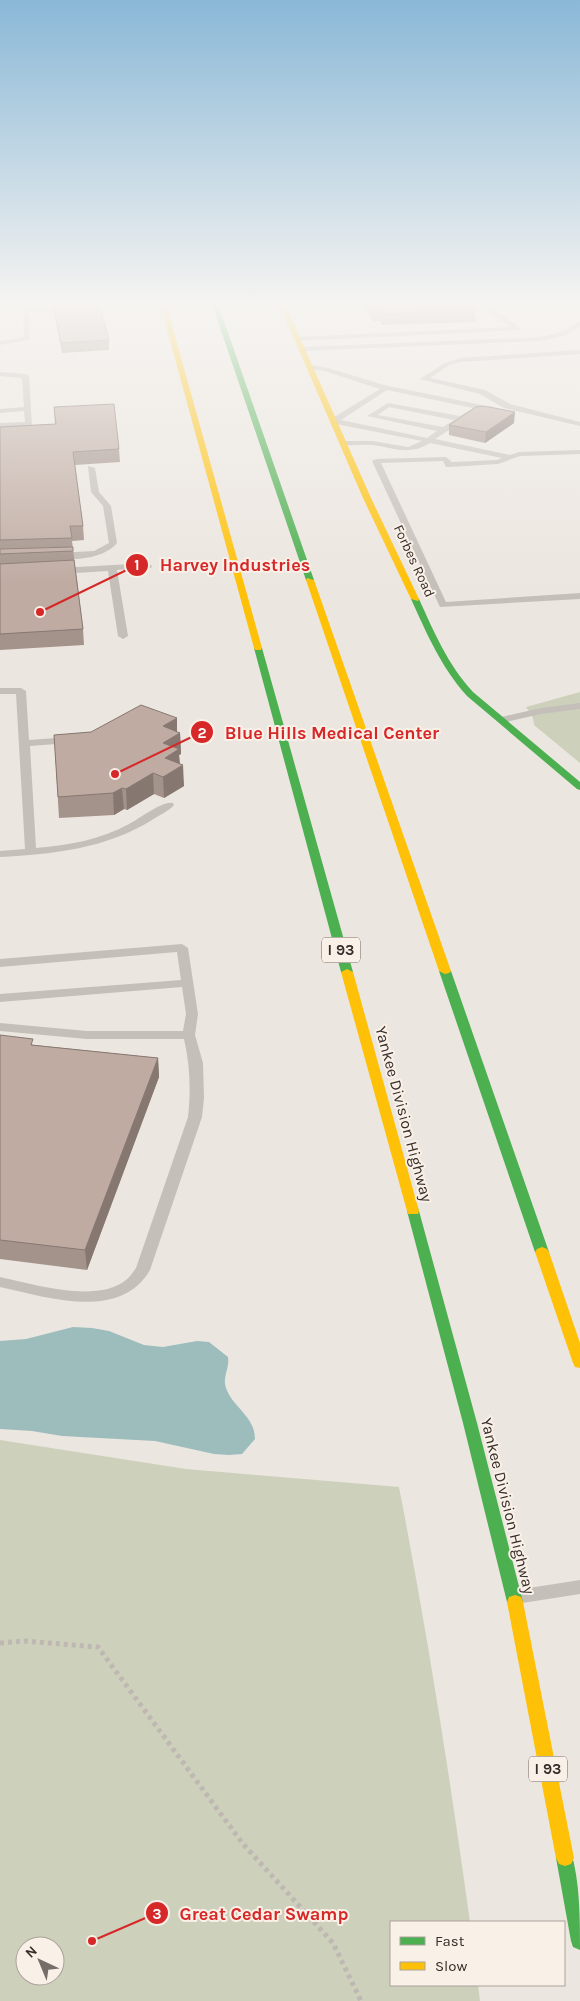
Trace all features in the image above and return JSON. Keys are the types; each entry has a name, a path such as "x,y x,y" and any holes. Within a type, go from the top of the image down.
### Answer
{"main road":[{"name":"Yankee Division Highway","path":"189,397 470,1423 514,1597 580,1941"},
{"path":"247,397 580,1363"},
{"name":"Forbes Road","path":"323,397 367,498 442,659 455,679 500,720 580,787"}],"lane":[{"path":"0,425 29,424 27,397"},
{"path":"334,421 371,397"},
{"path":"432,397 489,409"},
{"path":"494,397 507,406 580,424"},
{"path":"444,430 371,416 388,405 462,419"},
{"path":"344,443 372,443 408,449 418,447 479,407"},
{"path":"0,411 28,409"},
{"path":"498,412 579,433"},
{"path":"334,421 510,457"},
{"path":"580,452 523,453 493,463 450,465 446,459 376,461 443,605 580,596"},
{"path":"47,557 94,553 107,549 113,543 107,506 95,492 91,468"},
{"path":"50,571 148,566"},
{"path":"112,568 123,636"},
{"path":"0,691 21,691 31,851"},
{"path":"500,720 541,711 580,706"},
{"path":"25,743 76,739"},
{"path":"0,854 70,847 106,838 135,826 169,805"},
{"path":"0,963 182,948 192,1014 189,1035 196,1063 198,1098 195,1117 139,1277 125,1289 94,1296 65,1294 0,1282"},
{"path":"0,998 187,983"},
{"path":"0,1027 70,1034 189,1035"},
{"path":"514,1597 580,1587"}],"path":[{"path":"0,1643 24,1641 98,1647 243,1844 333,1943 361,2001"}],"green space":[{"path":"580,692 580,763 534,725 533,718 526,707"},
{"path":"0,1440 186,1469 399,1487 438,1704 470,1921 390,1921 390,1986 478,1986 480,2001 0,2001"}],"water":[{"path":"73,1327 109,1331 144,1345 163,1347 197,1341 209,1342 228,1357 225,1380 226,1388 233,1401 248,1418 254,1431 255,1439 242,1454 229,1455 214,1454 155,1441 62,1436 32,1431 0,1429 0,1341 26,1339"}],"building":[{"path":"114,404 119,449 73,452 83,526 70,526 72,538 0,540 0,427 56,424 54,407"},
{"path":"484,406 515,412 486,432 449,425 476,407"},
{"path":"73,547 73,551 0,554 0,549"},
{"path":"74,560 83,629 0,634 0,564"},
{"path":"141,705 177,718 163,726 180,733 163,743 179,749 165,758 183,765 163,777 153,773 126,789 122,788 113,793 58,797 54,735 91,732"},
{"path":"0,1035 33,1039 31,1045 158,1058 85,1250 0,1240"}],"traffic: fast":[{"path":"247,397 310,580"},
{"path":"415,599 438,649 461,684 470,694 580,787"},
{"path":"258,648 347,972"},
{"path":"445,971 542,1252"},
{"path":"413,1211 470,1423 515,1602"},
{"path":"565,1858 580,1941"}],"traffic: slow":[{"path":"189,397 258,648"},
{"path":"323,397 367,498 415,599"},
{"path":"310,580 445,971"},
{"path":"347,972 413,1211"},
{"path":"542,1252 580,1363"},
{"path":"515,1602 565,1858"}],"place":[{"name":"Harvey Industries","path":"40,612"},
{"name":"Blue Hills Medical Center","path":"115,774"},
{"name":"Great Cedar Swamp","path":"92,1941"}]}
